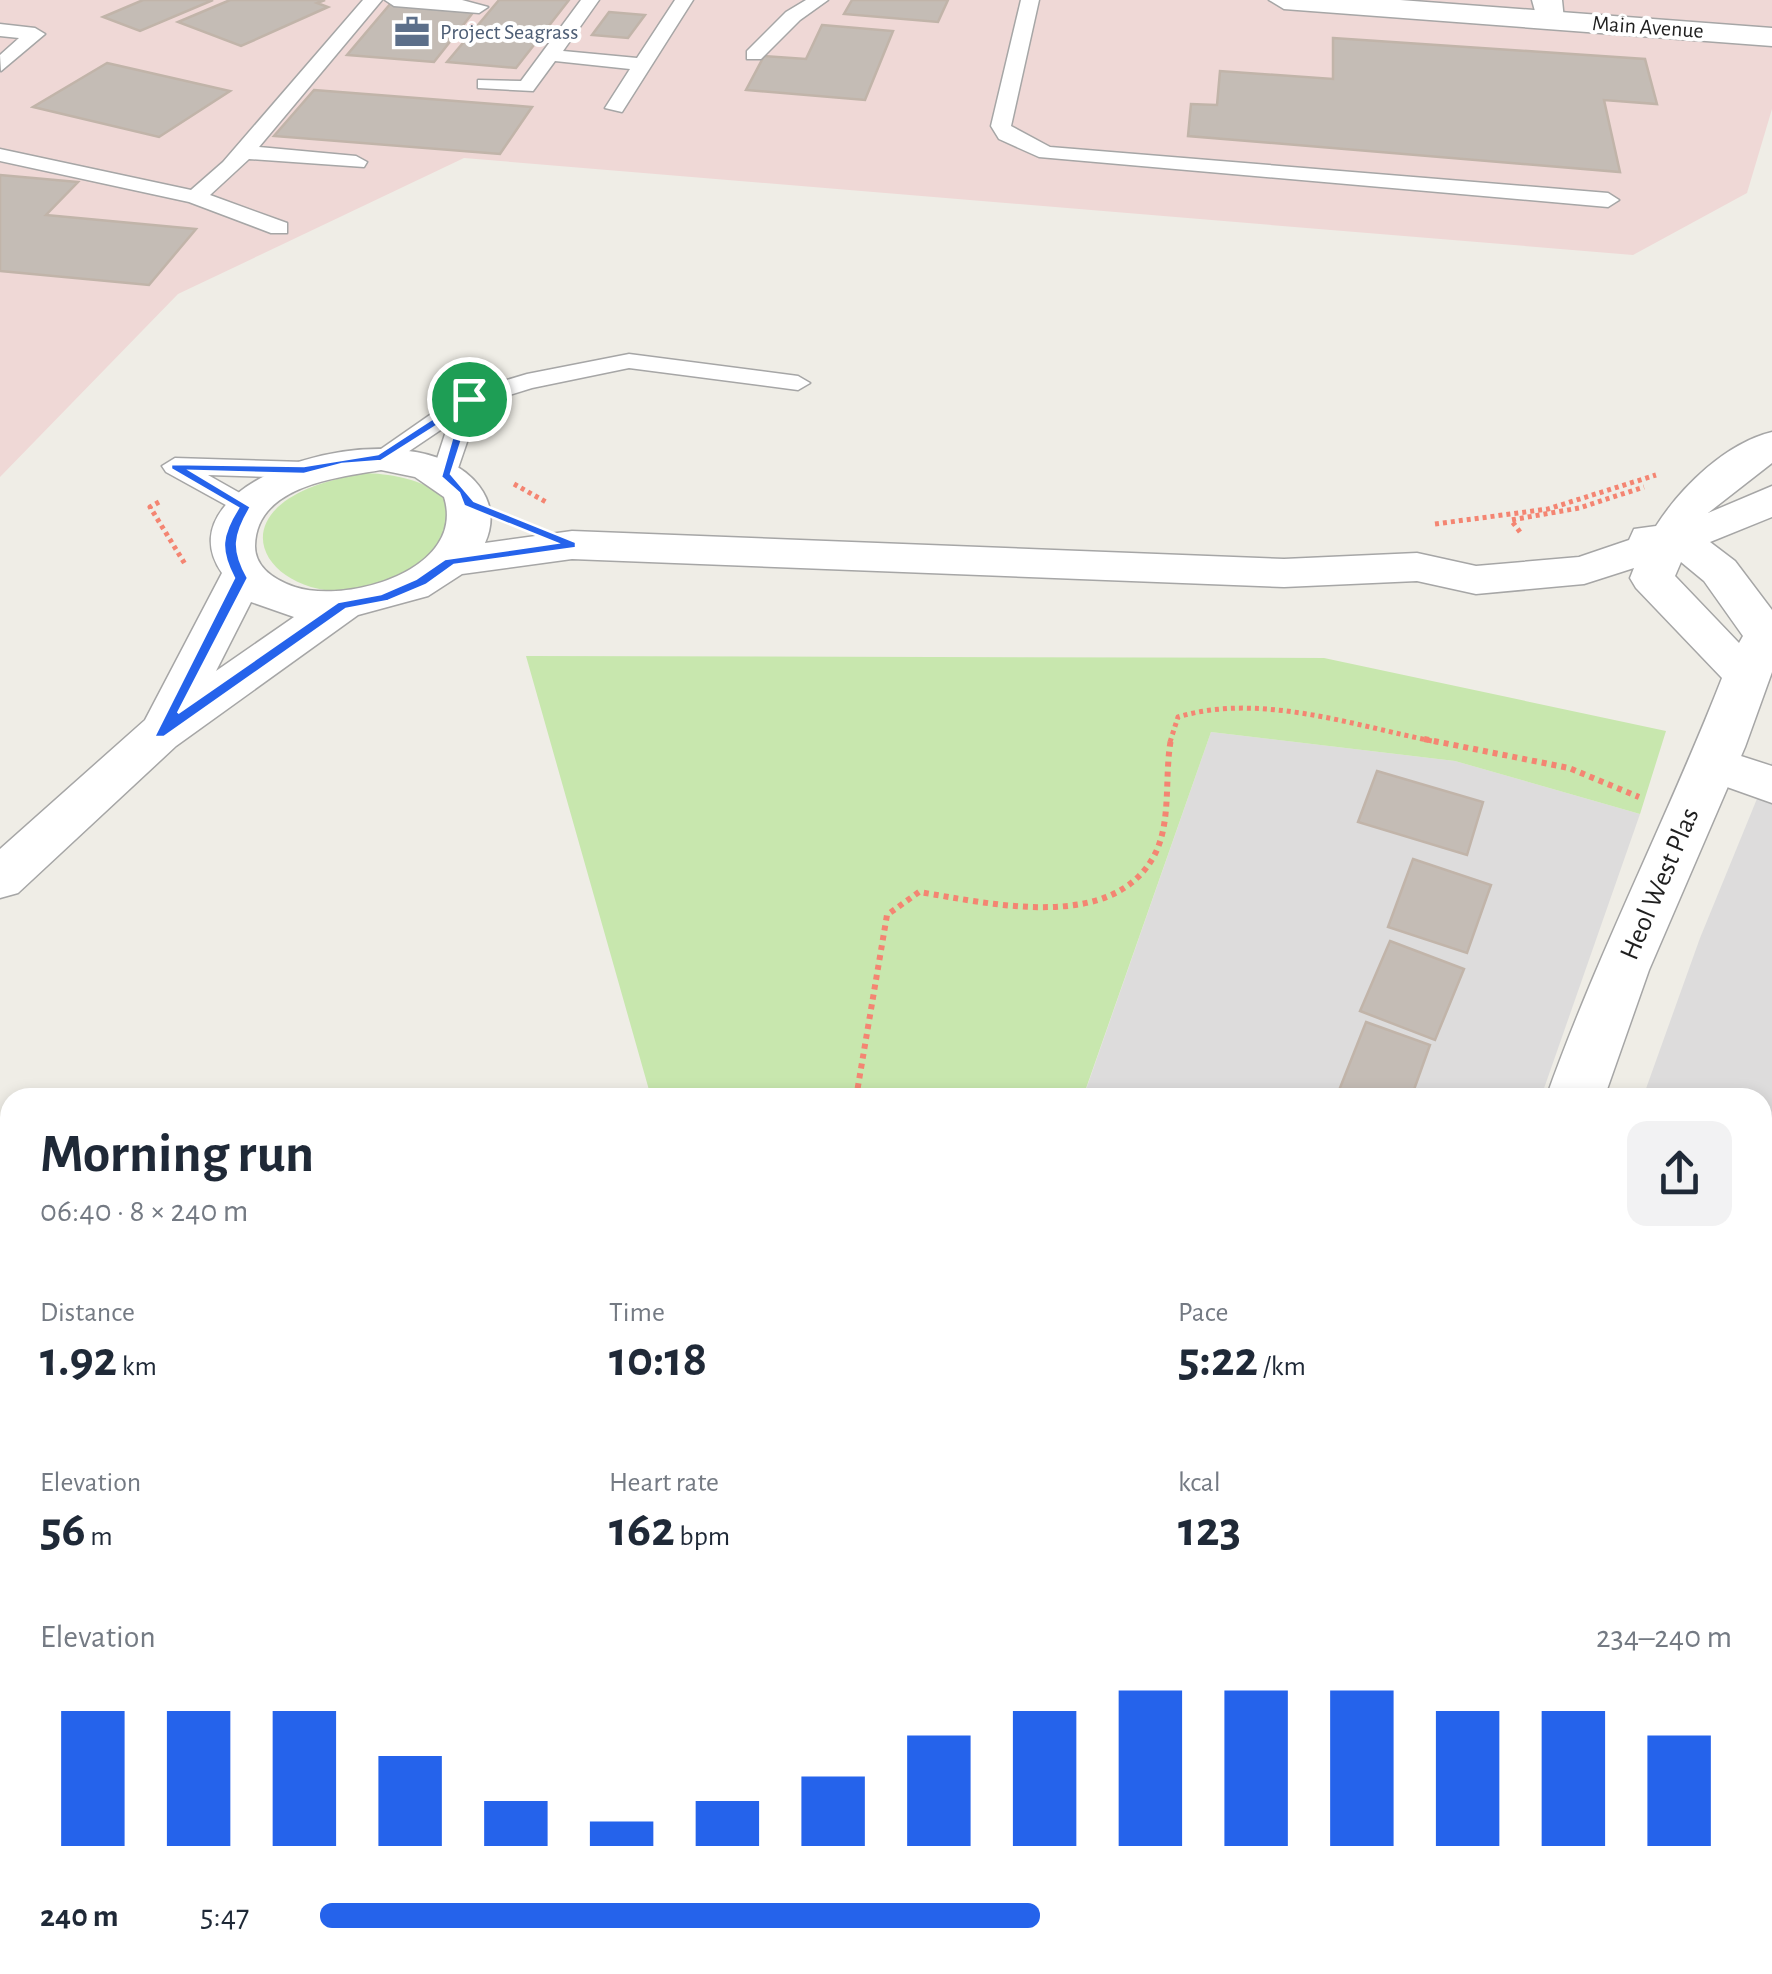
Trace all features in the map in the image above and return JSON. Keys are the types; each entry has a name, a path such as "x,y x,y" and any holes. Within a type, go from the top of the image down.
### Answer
{"street":[{"name":"Main Avenue","path":"1284,0 1548,10 1772,37"},
{"name":"Heol West Plas","path":"1580,1088 1686,816 1742,698 1745,672 1712,649 1688,615 1652,578 1667,539 1702,491 1772,444"},
{"path":"457,489 472,514 468,538 450,562 421,582 384,598 342,605 302,604 266,595 241,578 229,556 230,532 244,507 270,486 304,470 342,460 381,458 416,463 457,489 572,545"},
{"path":"450,562 572,545 1284,574 1417,567 1476,580 1584,570 1743,516 1772,498"},
{"path":"159,734 202,659 241,578"},
{"path":"0,879 159,734 342,605"},
{"path":"1713,764 1772,785"}],"lane":[{"path":"195,197 243,152 373,0"},
{"path":"394,0 479,7"},
{"path":"485,84 526,87 590,0"},
{"path":"614,108 684,0"},
{"path":"754,55 793,16 819,0"},
{"path":"1030,0 1002,126 1006,135 1046,153 1608,200"},
{"path":"0,30 35,34 2,66"},
{"path":"549,55 640,64"},
{"path":"243,152 356,162"},
{"path":"0,155 195,197 278,228"},
{"path":"381,458 469,399 527,381 629,360 798,383"},
{"path":"457,489 469,399"},
{"path":"244,507 175,466 304,470"}],"path":[{"path":"858,1088 886,916 919,892 1061,906 1100,901 1131,884 1156,854 1168,737 1178,718 1214,706 1291,713 1569,768 1686,816"}],"shaded area":[{"path":"0,0 1772,0 1772,109 1747,193 1633,255 464,158 178,294 0,477"},
{"path":"1211,732 1455,761 1640,814 1544,1088 1086,1088"},
{"path":"1772,762 1772,1088 1646,1088 1700,938"}],"green space":[{"path":"367,473 407,479 444,496 451,534 422,564 412,572 367,589 326,590 292,579 270,560 263,536 274,511 308,489"},
{"path":"526,656 1324,658 1666,731 1640,814 1455,761 1211,732 1086,1088 648,1088"}],"building":[{"path":"143,0 213,0 140,31 103,17"},
{"path":"230,0 325,0 317,3 328,7 241,46 178,22"},
{"path":"499,0 569,0 516,68 447,62"},
{"path":"852,0 948,0 938,22 844,14"},
{"name":"Project Seagrass","path":"391,3 475,10 434,62 347,55"},
{"path":"609,12 645,15 628,38 592,35"},
{"path":"822,25 893,31 865,100 746,90 764,56 806,59"},
{"path":"1333,38 1645,59 1657,104 1604,100 1620,172 1188,136 1191,104 1217,105 1220,71 1333,79"},
{"path":"107,63 230,91 159,137 33,107"},
{"path":"314,90 532,107 500,154 274,136"},
{"path":"0,175 78,182 46,215 196,229 149,285 0,271"},
{"path":"1377,771 1483,802 1467,855 1358,822"},
{"path":"1413,859 1491,885 1467,953 1388,927"},
{"path":"1390,941 1464,969 1435,1040 1360,1011"},
{"path":"1366,1022 1430,1045 1415,1088 1340,1088"}],"place":[{"name":"Project Seagrass","path":"412,32"}],"route":[{"path":"469,399 445,474 464,492 468,503 572,545 450,562 421,582 384,598 342,605 159,734 202,659 241,578 229,556 230,532 244,507 175,466 304,470 342,460 381,458 469,399"}]}
